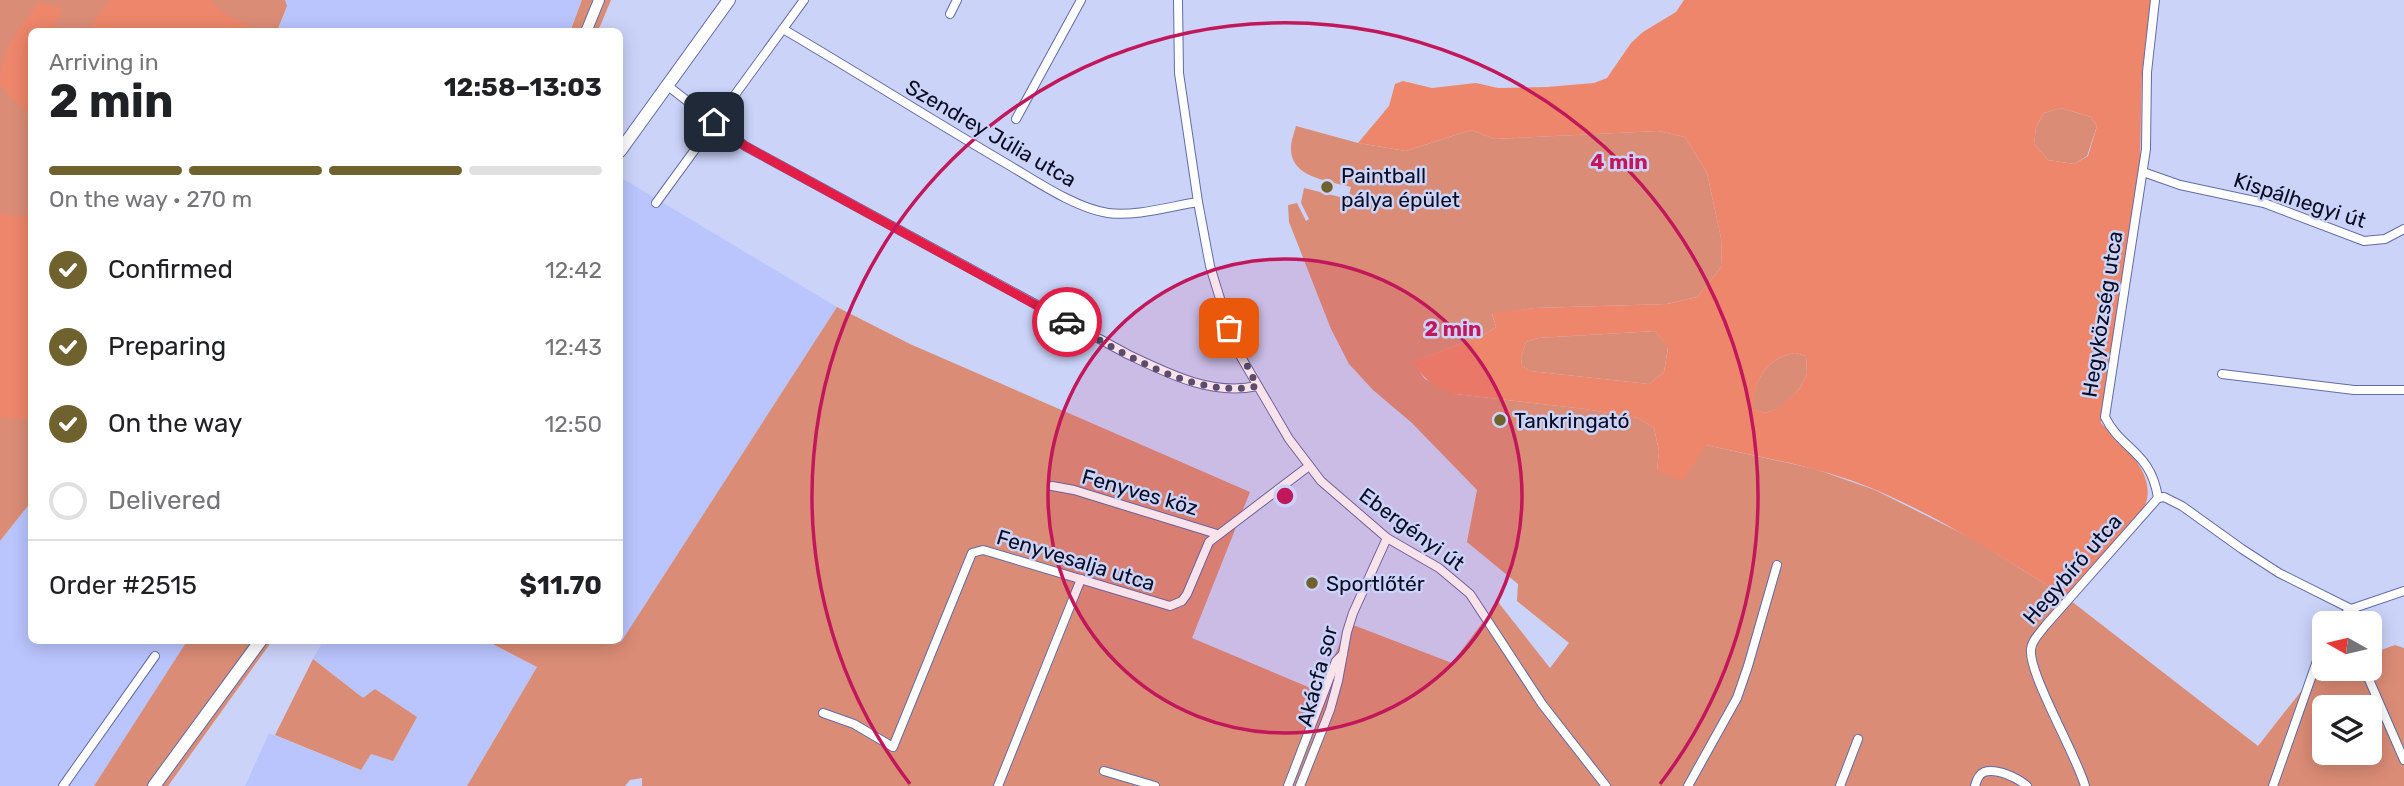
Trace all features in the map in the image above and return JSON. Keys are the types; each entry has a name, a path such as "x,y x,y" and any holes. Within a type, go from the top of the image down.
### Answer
{"main road":[{"path":"623,147 668,86 723,2"},
{"path":"154,786 258,644"}],"street":[{"path":"588,28 599,0"},
{"path":"656,203 804,0"},
{"path":"950,14 957,0"},
{"path":"1016,119 1081,0"},
{"name":"Ebergényi út","path":"1178,0 1179,73 1198,202 1218,296 1241,357 1289,439 1309,466 1339,498 1387,538 1439,568 1470,594 1542,704 1605,786"},
{"name":"Hegyközség utca","path":"2155,0 2147,72 2146,149 2104,410 2109,424 2144,460 2156,485 2158,498"},
{"name":"Szendrey Júlia utca","path":"783,29 927,118 1083,205 1109,213 1125,214 1198,202"},
{"path":"668,86 745,146 1129,355 1176,376 1212,387 1244,389 1257,386"},
{"name":"Kispálhegyi út","path":"2143,172 2180,185 2264,203 2364,241 2385,239 2404,229"},
{"path":"2222,374 2354,390 2404,390"},
{"name":"Fenyvesalja utca","path":"823,713 854,724 892,747 972,553 983,550 1162,605 1176,604 1187,594 1205,549 1217,534 1309,466"},
{"name":"Fenyves köz","path":"1052,486 1217,534"},
{"path":"2158,498 2164,496 2182,506 2279,573 2351,609 2404,591"},
{"name":"Hegybíró utca","path":"2085,786 2074,754 2035,673 2030,649 2045,626 2158,498"},
{"name":"Akácfa sor","path":"1300,786 1330,710 1353,613 1387,538"},
{"path":"1688,786 1737,698 1777,565"},
{"path":"998,786 1081,579"},
{"path":"1288,786 1336,661 1343,654"},
{"path":"63,786 155,656"},
{"path":"2273,786 2312,675"},
{"path":"2370,681 2404,760"},
{"path":"1840,786 1857,740"},
{"path":"1104,771 1155,786"},
{"path":"1975,786 1978,777 1989,772 2019,779 2027,786"}],"shaded area":[{"path":"0,0 285,0 287,6 278,28 28,28 28,506 0,541"},
{"path":"110,0 211,0 222,12 253,28 90,28"},
{"path":"285,0 582,0 571,28 279,28 287,6"},
{"path":"582,0 611,0 599,28 572,28"},
{"path":"1684,0 2153,0 2142,71 2140,159 2101,418 2101,423 2136,460 2147,482 2148,494 2145,506 2066,597 1949,526 1856,482 1792,464 1706,445 1682,481 1657,471 1659,451 1654,428 1638,418 1456,394 1431,382 1412,362 1482,336 1496,327 1492,313 1534,308 1667,304 1697,297 1722,266 1721,238 1707,173 1685,137 1658,131 1495,139 1471,130 1406,151 1358,143 1389,106 1395,84 1403,81 1432,88 1476,83 1498,88 1594,83 1607,78 1631,43 1643,32 1676,12","holes":["2061,108 2091,117 2097,126 2088,156 2074,164 2048,160 2034,144 2036,127 2044,113","1655,331 1668,348 1664,372 1649,384 1530,371 1522,366 1521,358 1526,342 1538,338","1795,353 1806,356 1807,373 1800,388 1780,407 1765,413 1753,409 1756,389 1763,372 1785,356"]},
{"path":"39,2 62,8 54,28 28,28 28,115 0,85 3,61 17,31"},
{"path":"2061,108 2091,117 2097,126 2087,156 2074,164 2048,160 2034,144 2036,127 2044,113"},
{"path":"1296,126 1358,143 1406,151 1471,130 1495,139 1658,131 1685,137 1707,173 1721,238 1722,266 1697,297 1667,304 1534,308 1492,314 1496,327 1482,336 1413,362 1425,379 1456,394 1638,418 1654,428 1659,451 1657,471 1706,445 1815,469 1875,490 1975,540 2066,597 2258,746 2312,677 2312,681 2382,681 2382,650 2395,645 2404,648 2404,786 642,786 642,778 630,780 625,786 467,786 537,667 493,644 623,644 623,639 837,307 910,344 1250,492 1192,638 1320,692 1348,623 1452,663 1498,602 1550,668 1569,643 1517,601 1518,584 1467,542 1477,490 1412,423 1373,390 1349,364 1331,329 1289,222 1288,205 1297,203 1306,221 1309,219 1301,203 1304,188 1348,199 1351,187 1322,180 1304,172 1292,158 1291,148"},
{"path":"623,179 837,307 623,640"},
{"path":"28,210 28,420 0,417 0,214 27,217"},
{"path":"1655,331 1668,347 1664,372 1649,384 1530,371 1522,366 1521,358 1526,342 1538,338"},
{"path":"1795,353 1806,356 1807,373 1800,388 1781,407 1765,413 1752,409 1755,389 1763,372 1776,360"},
{"path":"28,506 28,644 185,644 94,786 0,786 0,541"},
{"path":"185,644 270,644 168,786 94,786"},
{"path":"321,644 493,644 537,667 467,786 245,786 269,733 361,770 371,754 393,761 416,718 375,689 363,699 313,659"},
{"path":"313,659 363,698 375,689 417,717 393,761 371,754 361,770 275,735"}],"way so far":[{"path":"1067,322 1176,376 1212,387 1244,389 1257,386 1229,328"}],"place":[{"name":"Paintball pálya épület","path":"1327,187"},
{"name":"Tankringató","path":"1500,420"},
{"name":"Sportlőtér","path":"1312,583"}],"route":[{"path":"714,122 745,146 1067,322"}]}
